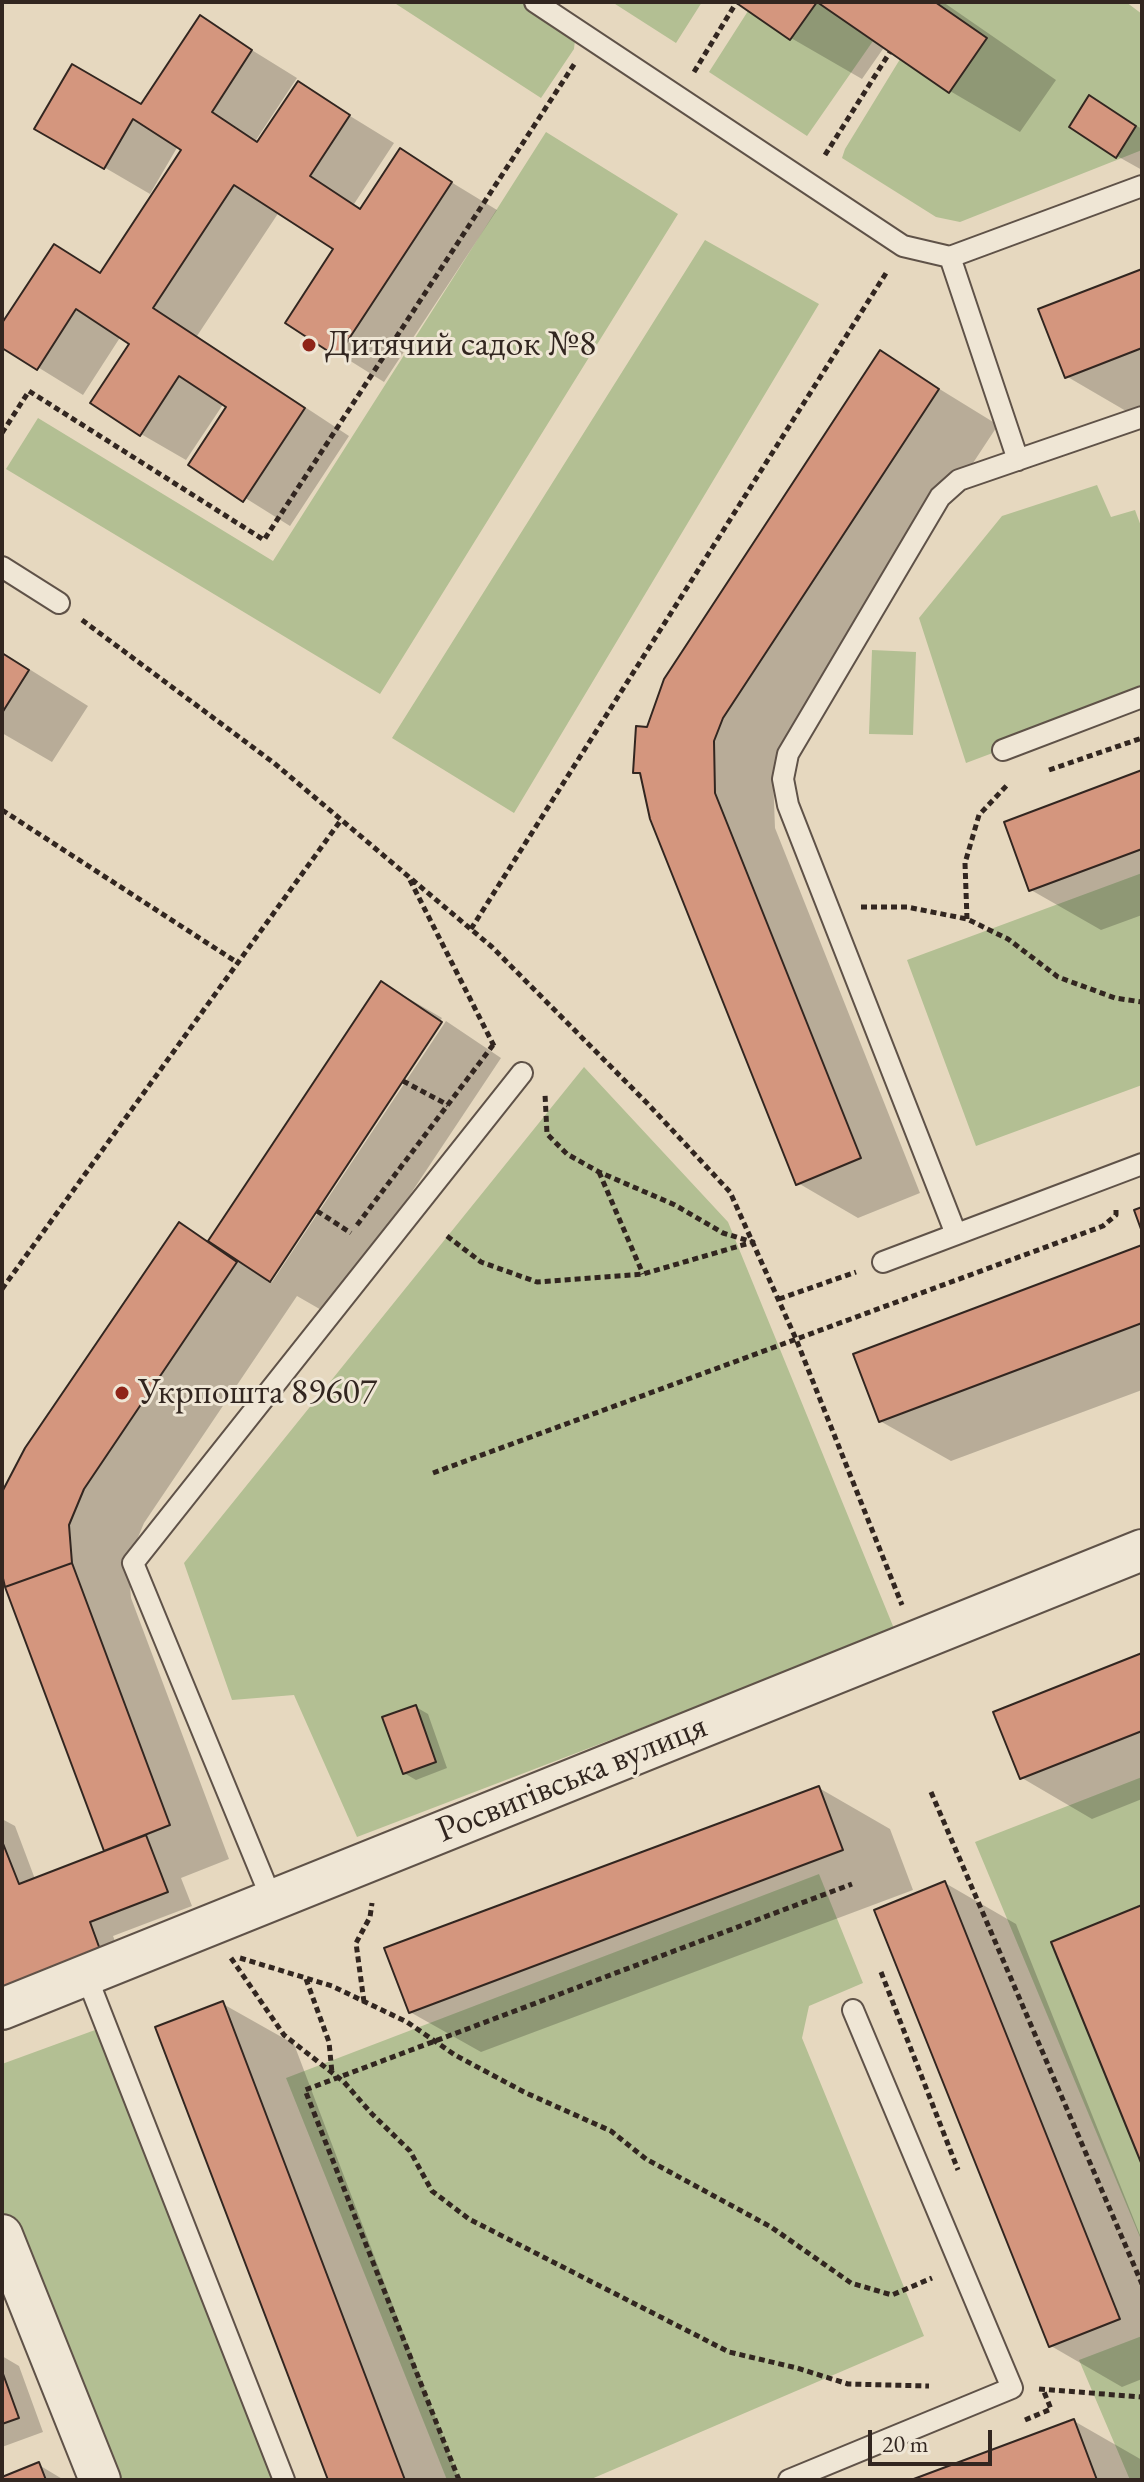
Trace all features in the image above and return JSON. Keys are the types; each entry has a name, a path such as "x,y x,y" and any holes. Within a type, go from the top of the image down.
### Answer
{"street":[{"name":"Росвигівська вулиця","path":"2,2009 1142,1550"},
{"path":"2,2235 100,2480"}],"lane":[{"path":"535,2 903,246 950,257 1142,186"},
{"path":"950,257 1018,460"},
{"path":"956,1234 788,805 783,779 788,754 940,497 959,480 1142,417"},
{"path":"2,567 59,603"},
{"path":"1003,750 1142,697"},
{"path":"259,1905 133,1563 522,1073"},
{"path":"883,1262 1142,1164"},
{"path":"86,1975 284,2480"},
{"path":"789,2480 1012,2388 853,2010"}],"path":[{"path":"694,72 736,3"},
{"path":"2,433 29,391 264,540 590,39"},
{"path":"825,155 890,52"},
{"path":"471,929 903,246"},
{"path":"59,603 274,763 492,947 730,1192 796,1339 917,1641"},
{"path":"1036,774 1142,738"},
{"path":"967,919 965,863 979,815 1006,784 1021,779"},
{"path":"2,810 238,963"},
{"path":"2,1289 341,820"},
{"path":"407,876 493,1045 546,1095 544,1116 547,1134 567,1154 599,1172 675,1205 723,1233 753,1242"},
{"path":"832,916 857,907 907,907 967,919 1008,939 1058,977 1115,998 1142,1002"},
{"path":"342,1245 493,1045"},
{"path":"403,1081 448,1105"},
{"path":"599,1172 643,1274"},
{"path":"433,1473 1103,1226 1116,1215 1117,1198"},
{"path":"317,1211 351,1233"},
{"path":"447,1236 481,1262 537,1282 643,1274 753,1242"},
{"path":"778,1299 883,1262"},
{"path":"931,1792 1142,2284"},
{"path":"459,2480 305,2090 335,2075 435,2041 852,1884"},
{"path":"364,2003 356,1943 370,1917 373,1894"},
{"path":"228,1954 258,1941 259,1905"},
{"path":"228,1954 332,1986 407,2022 455,2055 524,2092 611,2131 646,2159 771,2227 851,2283 892,2295 961,2267"},
{"path":"228,1954 284,2035 335,2075 410,2151 432,2191 469,2219 729,2352 848,2384 938,2386"},
{"path":"305,1978 329,2042 335,2075"},
{"path":"1012,2388 1142,2397"}],"green space":[{"path":"393,2 525,2 568,31 575,40 574,49 541,98"},
{"path":"612,2 702,2 676,43"},
{"path":"817,2 873,41 807,136 709,72 748,11 790,40"},
{"path":"935,2 1126,2 1142,14 1142,150 960,222 936,217 842,158"},
{"path":"546,132 678,214 380,694 6,469 38,418 273,561"},
{"path":"705,240 819,304 514,813 392,738"},
{"path":"1097,485 1111,517 1135,510 1142,529 1142,697 966,763 919,618 1002,516"},
{"path":"872,650 916,652 913,735 869,734"},
{"path":"1142,873 1142,1085 976,1146 907,960"},
{"path":"584,1067 728,1222 895,1631 357,1837 294,1695 232,1700 184,1563"},
{"path":"1142,1777 1142,2242 975,1842"},
{"path":"819,1874 863,1983 809,2006 802,2038 924,2336 589,2480 447,2480 286,2078"},
{"path":"106,2026 284,2480 100,2480 2,2235 2,2064"},
{"path":"1142,2336 1142,2480 1130,2480 1079,2360"}],"building":[{"path":"735,2 817,2 790,40"},
{"path":"817,2 935,2 987,38 949,93"},
{"path":"200,15 252,50 212,112 257,142 298,81 350,115 310,176 360,209 400,148 452,182 337,357 285,323 333,249 234,185 153,308 305,408 243,502 188,465 226,407 179,376 140,436 90,403 129,344 76,309 37,370 2,348 2,323 54,244 100,273 181,150 133,119 104,169 34,129 72,64 141,104"},
{"path":"1089,95 1136,126 1116,158 1069,127"},
{"path":"1142,269 1142,348 1065,378 1038,309"},
{"path":"880,350 939,389 723,718 714,741 715,793 861,1158 796,1185 650,819 640,773 633,773 636,726 647,727 664,679"},
{"path":"2,653 29,670 2,713"},
{"path":"1142,770 1142,849 1029,891 1004,822"},
{"path":"381,981 442,1022 270,1282 208,1241"},
{"path":"1142,1207 1142,1232 1134,1210"},
{"path":"179,1222 237,1262 84,1489 69,1525 72,1563 5,1587 2,1574 2,1492 25,1448"},
{"path":"1142,1245 1142,1323 879,1422 853,1354"},
{"path":"72,1563 170,1825 104,1851 5,1587"},
{"path":"1142,1653 1142,1731 1020,1779 993,1712"},
{"path":"416,1705 436,1762 403,1774 382,1717"},
{"path":"819,1786 843,1850 409,2013 384,1948"},
{"path":"146,1835 168,1892 90,1922 102,1955 2,1994 2,1841 19,1884"},
{"path":"945,1881 1120,2319 1049,2347 874,1910"},
{"path":"1142,1905 1142,2165 1051,1942"},
{"path":"223,2001 405,2480 328,2480 155,2027"},
{"path":"2,2371 19,2418 2,2424"},
{"path":"1074,2419 1097,2480 911,2480"},
{"path":"39,2462 46,2480 2,2480 2,2477"}],"place":[{"name":"Дитячий садок №8","path":"309,345"},
{"name":"Укрпошта 89607","path":"122,1393"}]}
